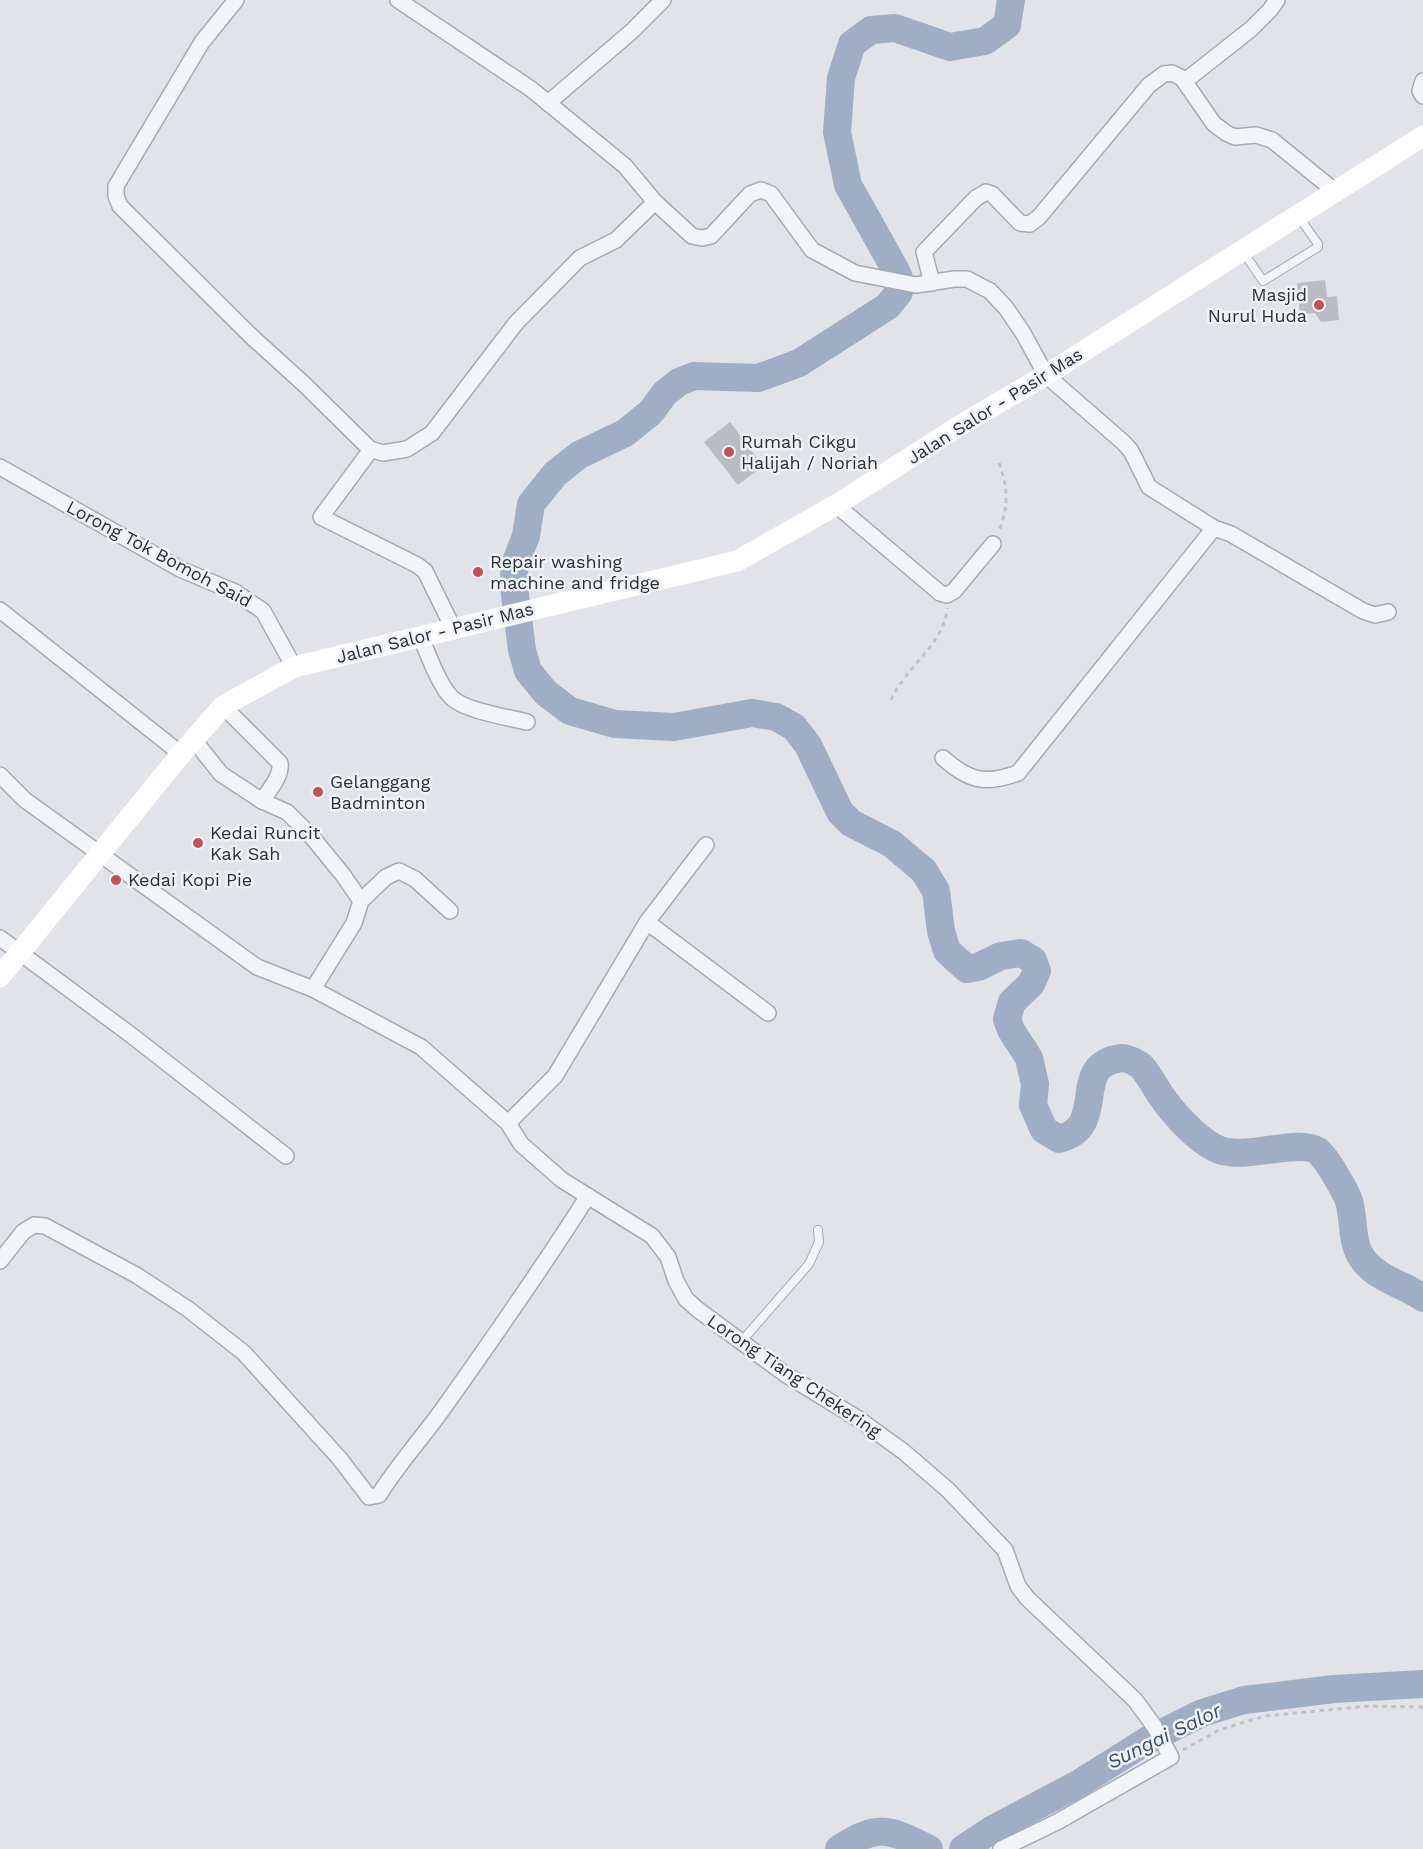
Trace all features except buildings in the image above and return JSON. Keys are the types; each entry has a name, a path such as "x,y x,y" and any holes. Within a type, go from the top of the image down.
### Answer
{"main road":[{"name":"Jalan Salor - Pasir Mas","path":"0,977 223,706 294,667 737,561 836,505 964,423 1046,375 1423,136"}],"street":[{"path":"236,0 202,42 116,186 116,196 120,206 136,222 251,336 370,448 383,453 407,449 432,433 516,323 580,258 616,240 655,202"},
{"path":"398,0 531,89 625,166 655,202 692,236 702,238 711,236 750,194 760,190 771,194 812,250 855,273 881,280 916,285 967,279 990,291 1006,308 1046,375 1124,443 1131,451 1149,487 1214,528 1232,534 1363,611 1375,615 1388,612"},
{"path":"548,103 631,32 663,0"},
{"path":"1185,81 1251,28 1277,0"},
{"path":"932,283 924,252 976,198 986,192 992,194 1020,223 1030,224 1039,217 1155,79 1164,74 1172,74 1185,81 1214,124 1226,133 1235,137 1256,135 1272,140 1336,192"},
{"path":"1423,81 1420,91 1423,96"},
{"path":"370,448 321,518 425,571 453,628"},
{"name":"Lorong Tok Bomoh Said","path":"0,467 180,568 236,592 263,611 294,667"},
{"path":"836,505 940,593 947,594 954,591 993,544"},
{"path":"943,758 958,771 980,779 998,780 1018,773 1214,528"},
{"path":"0,610 221,774 262,801 287,812 312,837 361,901"},
{"path":"420,636 444,687 452,698 465,706 527,722"},
{"path":"223,706 280,763 279,774 262,801"},
{"name":"Lorong Tiang Chekering","path":"0,775 25,800 257,967 313,989 421,1047 508,1123 521,1144 562,1180 652,1236 668,1257 676,1281 686,1299 740,1343 860,1420 904,1452 948,1490 1005,1550 1018,1586 1027,1598 1135,1700 1154,1726 1168,1751"},
{"path":"508,1123 555,1076 647,922 706,845"},
{"path":"313,989 354,923 361,901 386,877 399,871 415,879 450,911"},
{"path":"647,922 768,1013"},
{"path":"0,938 131,1035 286,1156"},
{"path":"0,1261 23,1232 34,1225 45,1226 144,1280 188,1309 244,1353 340,1459 369,1497 379,1495 393,1473 419,1443 547,1260 588,1196"},
{"path":"1001,1849 1057,1822 1168,1751"}],"lane":[{"path":"1243,251 1263,281 1318,247 1298,216"},
{"path":"740,1343 809,1264 819,1242 818,1230"}],"path":[{"path":"993,544 1005,517 1007,485 999,463"},
{"path":"891,700 896,688 940,632 946,619 947,594"},
{"path":"1168,1751 1219,1730 1265,1716 1359,1707 1423,1707"}],"waterway":[{"name":"Sungai Salor","path":"1011,0 1007,25 985,41 950,47 895,28 871,30 852,44 841,78 837,132 848,185 895,269 899,278 899,292 888,306 799,363 758,378 694,376 679,382 665,393 651,412 625,433 579,455 555,474 531,504 526,536 514,567 522,650 528,671 546,693 570,711 615,724 674,727 752,713 776,717 794,727 808,745 840,812 851,823 892,844 924,871 936,891 941,931 947,951 967,969 978,967 1001,956 1021,953 1033,960 1037,971 1031,984 1012,1002 1007,1019 1011,1030 1029,1058 1035,1084 1033,1105 1044,1130 1059,1139 1074,1132 1083,1122 1096,1071 1106,1063 1122,1058 1132,1061 1142,1067 1184,1124 1215,1148 1240,1153 1297,1147 1309,1147 1318,1151 1332,1169 1347,1197 1355,1241 1360,1255 1371,1268 1385,1278 1423,1298"},
{"name":"Sungai Salor","path":"963,1849 993,1829 1078,1784 1148,1740 1202,1713 1244,1700 1334,1689 1423,1684"},
{"name":"Sungai Salor","path":"839,1849 874,1832 894,1833 929,1849"}],"place":[{"name":"Masjid Nurul Huda","path":"1319,305"},
{"name":"Rumah Cikgu Halijah / Noriah","path":"729,452"},
{"name":"Repair washing machine and fridge","path":"478,572"},
{"name":"Gelanggang Badminton","path":"318,792"},
{"name":"Kedai Runcit Kak Sah","path":"198,843"},
{"name":"Kedai Kopi Pie","path":"116,880"}]}
